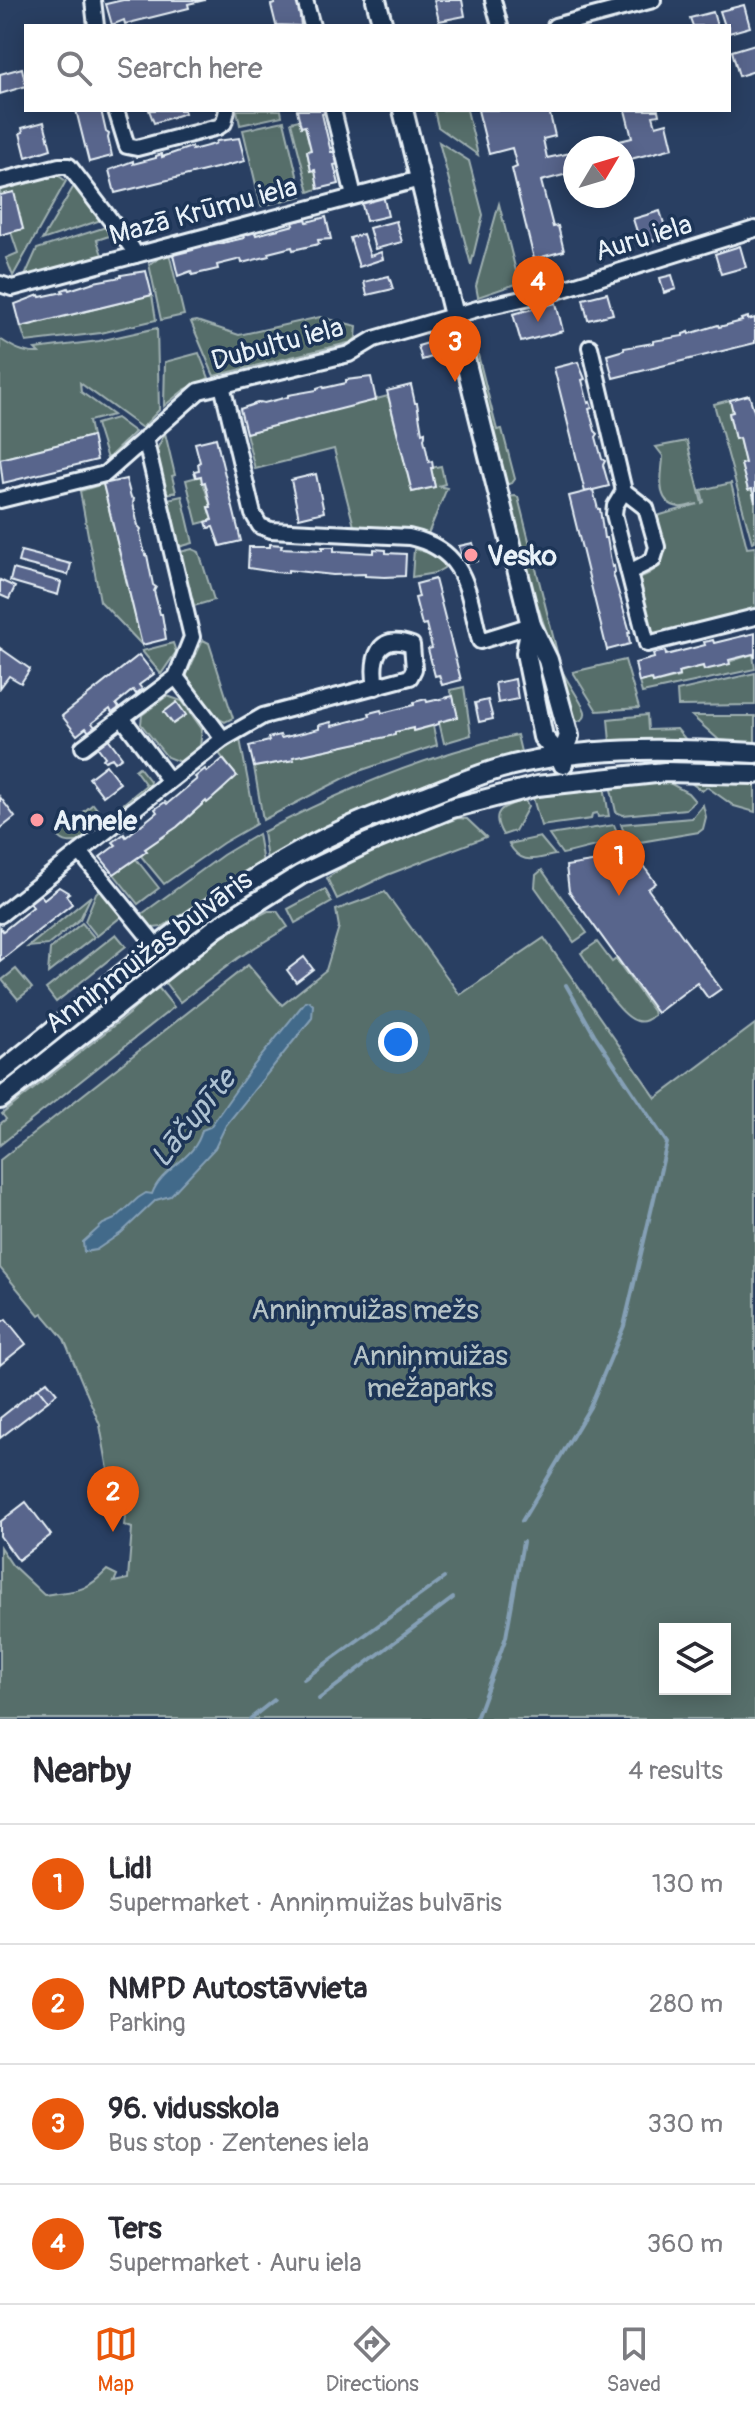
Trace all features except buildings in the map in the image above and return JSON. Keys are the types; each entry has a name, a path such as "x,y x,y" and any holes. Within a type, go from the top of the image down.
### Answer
{"street":[{"path":"93,0 96,24"},
{"path":"305,0 311,24"},
{"path":"376,0 382,24"},
{"path":"493,0 499,24"},
{"path":"563,24 649,1"},
{"path":"117,112 127,146 137,148 218,127 224,123 227,112"},
{"path":"333,112 354,196"},
{"path":"403,112 531,625 548,660 569,736 561,757 567,782"},
{"path":"0,181 69,166 135,255"},
{"name":"Mazā Krūmu iela","path":"0,284 12,288 420,179"},
{"name":"Auru iela","path":"453,316 557,291 755,229"},
{"name":"Dubultu iela","path":"0,500 105,474 194,393 349,354 374,339 453,316"},
{"path":"590,347 624,491 614,511 647,644 755,617"},
{"path":"222,385 253,514 260,526 271,530 396,536 431,542 461,569 480,641 531,625"},
{"path":"83,747 176,677 192,637 145,438"},
{"path":"624,491 645,506 657,551 650,563 629,572"},
{"path":"176,677 223,739"},
{"path":"0,915 223,739 263,716 376,687"},
{"path":"123,719 169,780"},
{"path":"693,750 704,755 708,763 706,768 694,772"},
{"name":"Anniņmuižas bulvāris","path":"0,1073 157,947 225,898 291,857 339,832 405,804 504,767 561,757 608,752 693,750 755,753"},
{"name":"Anniņmuižas bulvāris","path":"0,1099 191,947 243,910 335,857 452,808 537,786 665,772 755,774"},
{"path":"405,804 394,813 394,819 401,824 414,824"},
{"path":"80,852 157,947"}],"green space":[{"path":"237,112 281,112 282,116 240,125"},
{"path":"434,112 467,112 478,155 438,127"},
{"path":"299,120 301,126 305,126 311,150 307,152 311,170 315,170 320,188 309,192 291,122"},
{"path":"284,121 302,196 261,206 243,130"},
{"path":"439,142 469,161 483,215 471,265"},
{"path":"56,174 66,181 13,276 6,258 18,253 11,232 23,229 0,195 0,186"},
{"path":"74,186 101,220 42,240"},
{"path":"499,204 519,283 478,297 476,286"},
{"path":"106,227 109,236 97,240 103,258 24,278 37,249"},
{"path":"169,253 184,315 161,320 149,264"},
{"path":"152,295 156,320 101,333 26,342 21,327"},
{"path":"320,317 357,326 356,338 352,342 214,376 191,322 197,321 239,335"},
{"path":"157,328 159,410 142,428 80,383 81,392 113,415 89,421 92,436 0,459 0,339 23,351 39,353 35,349 99,341"},
{"path":"474,339 497,430 502,429 515,479 504,485 468,341"},
{"path":"199,353 209,378 184,390 164,406 165,362"},
{"path":"388,396 412,492 435,487 431,468 441,466 445,484 438,486 447,488 428,534 354,526 334,449 255,469 246,433"},
{"path":"730,400 733,412 729,414 745,463 741,464 755,502 755,541 752,542 714,404"},
{"path":"116,418 135,432 107,459 96,424"},
{"path":"165,433 176,492 166,494 156,451"},
{"path":"687,441 702,503 701,490 731,483 747,548 755,547 755,611 656,636 648,631 635,579 647,575 660,562 663,546 657,516 698,504 679,507 671,504 666,500 661,486 663,456 656,447"},
{"path":"201,476 212,520 197,524 186,480"},
{"path":"103,484 142,645 100,601 80,491"},
{"path":"182,496 193,543 179,547 168,499"},
{"path":"507,497 518,497 561,668 585,712 584,718 576,722 524,564"},
{"path":"192,549 199,552 214,600 194,606 180,552"},
{"path":"414,549 430,553 444,563 444,568 412,577"},
{"path":"203,640 209,643 233,718 225,722 217,718 187,681 187,674"},
{"path":"173,643 176,652 161,674 142,651"},
{"path":"753,654 755,669 642,693 639,682 652,679 653,683 679,677 678,672 703,666 704,670"},
{"path":"625,660 639,708 597,711 573,672"},
{"path":"755,673 755,705 678,706 677,691"},
{"path":"464,687 471,735 444,743 439,722 453,696 450,690"},
{"path":"167,696 182,701 202,729 200,747 180,762 167,757 141,724 142,715"},
{"path":"647,715 648,730 677,729 687,741 610,742 608,719"},
{"path":"692,716 755,716 755,744 719,740"},
{"path":"433,726 437,745 356,772 263,820 254,767 394,735 395,732"},
{"path":"517,735 521,752 515,755 389,802 267,860 263,832 293,816 418,763"},
{"path":"240,739 256,824 164,884 141,856 145,849 182,823 236,776 219,753"},
{"path":"139,767 150,781 149,786 83,841 68,842 57,835 93,804 105,819 146,785 135,770"},
{"path":"664,780 688,793 695,801 686,809 623,815 616,812 610,785"},
{"path":"687,780 755,782 755,812 734,806 707,787 702,791"},
{"path":"604,786 609,816 598,817 597,813 592,814 591,819 541,826 533,798"},
{"path":"525,800 528,807 515,831 503,835 497,820 500,810"},
{"path":"703,805 706,817 699,832 628,844 621,824 692,818"},
{"path":"458,818 467,819 486,837 387,875 337,899 327,878 363,854"},
{"path":"614,825 622,844 600,845 562,854 549,835"},
{"path":"258,834 263,863 162,927 153,928 139,916 223,855"},
{"path":"540,837 555,855 523,858 509,844"},
{"path":"136,859 159,888 138,904 114,874"},
{"path":"542,870 587,933 574,942 535,887 536,875"},
{"path":"100,889 122,916 97,936 85,921"},
{"path":"325,889 332,902 295,923 288,909"},
{"name":"Anniņmuižas mežaparks","path":"385,892 460,995 544,938 656,1098 755,1024 755,1719 0,1719 0,1547 12,1565 44,1595 78,1590 107,1570 117,1575 114,1582 128,1579 132,1528 124,1525 125,1517 112,1492 100,1425 64,1339 42,1313 39,1315 0,1268 0,1160 248,965 282,1005 326,970 339,927 336,910"},
{"path":"91,896 80,919 48,945 28,947"},
{"path":"268,911 277,911 288,927 238,958 180,1002 163,980 221,935"},
{"path":"82,923 94,937 48,973 50,949"},
{"path":"116,934 126,946 56,1002 46,989"},
{"path":"597,942 612,962 616,959 653,1011 654,1015 650,1018 640,1021 630,1018 606,992 581,953"},
{"path":"144,968 147,972 0,1088 0,1083"},
{"path":"16,969 32,988 18,999 2,980"},
{"path":"157,986 174,1007 0,1145 0,1124 6,1119 2,1114 131,1012"}],"water":[{"path":"309,1001 313,1005 312,1018 226,1125 215,1148 170,1196 156,1200 121,1233 96,1250 84,1252 83,1242 138,1198 146,1193 152,1194 163,1177 193,1149 202,1130 210,1127 250,1070"}],"waterway":[{"path":"522,1521 590,1407 624,1326 667,1143 594,1034 566,985"},
{"path":"476,1719 506,1637 523,1542"},
{"path":"304,1679 444,1578"},
{"path":"319,1699 453,1598"},
{"path":"250,1719 274,1700"}],"place":[{"name":"Ters","path":"538,322"},
{"name":"96. vidusskola","path":"455,382"},
{"name":"Vesko","path":"471,555"},
{"name":"Annele","path":"37,820"},
{"name":"Lidl","path":"619,896"},
{"name":"NMPD Autostāvvieta","path":"113,1532"}],"water label":[{"name":"Lāčupīte","path":"193,1118"}],"park label":[{"name":"Anniņmuižas mežs","path":"365,1309"}]}
